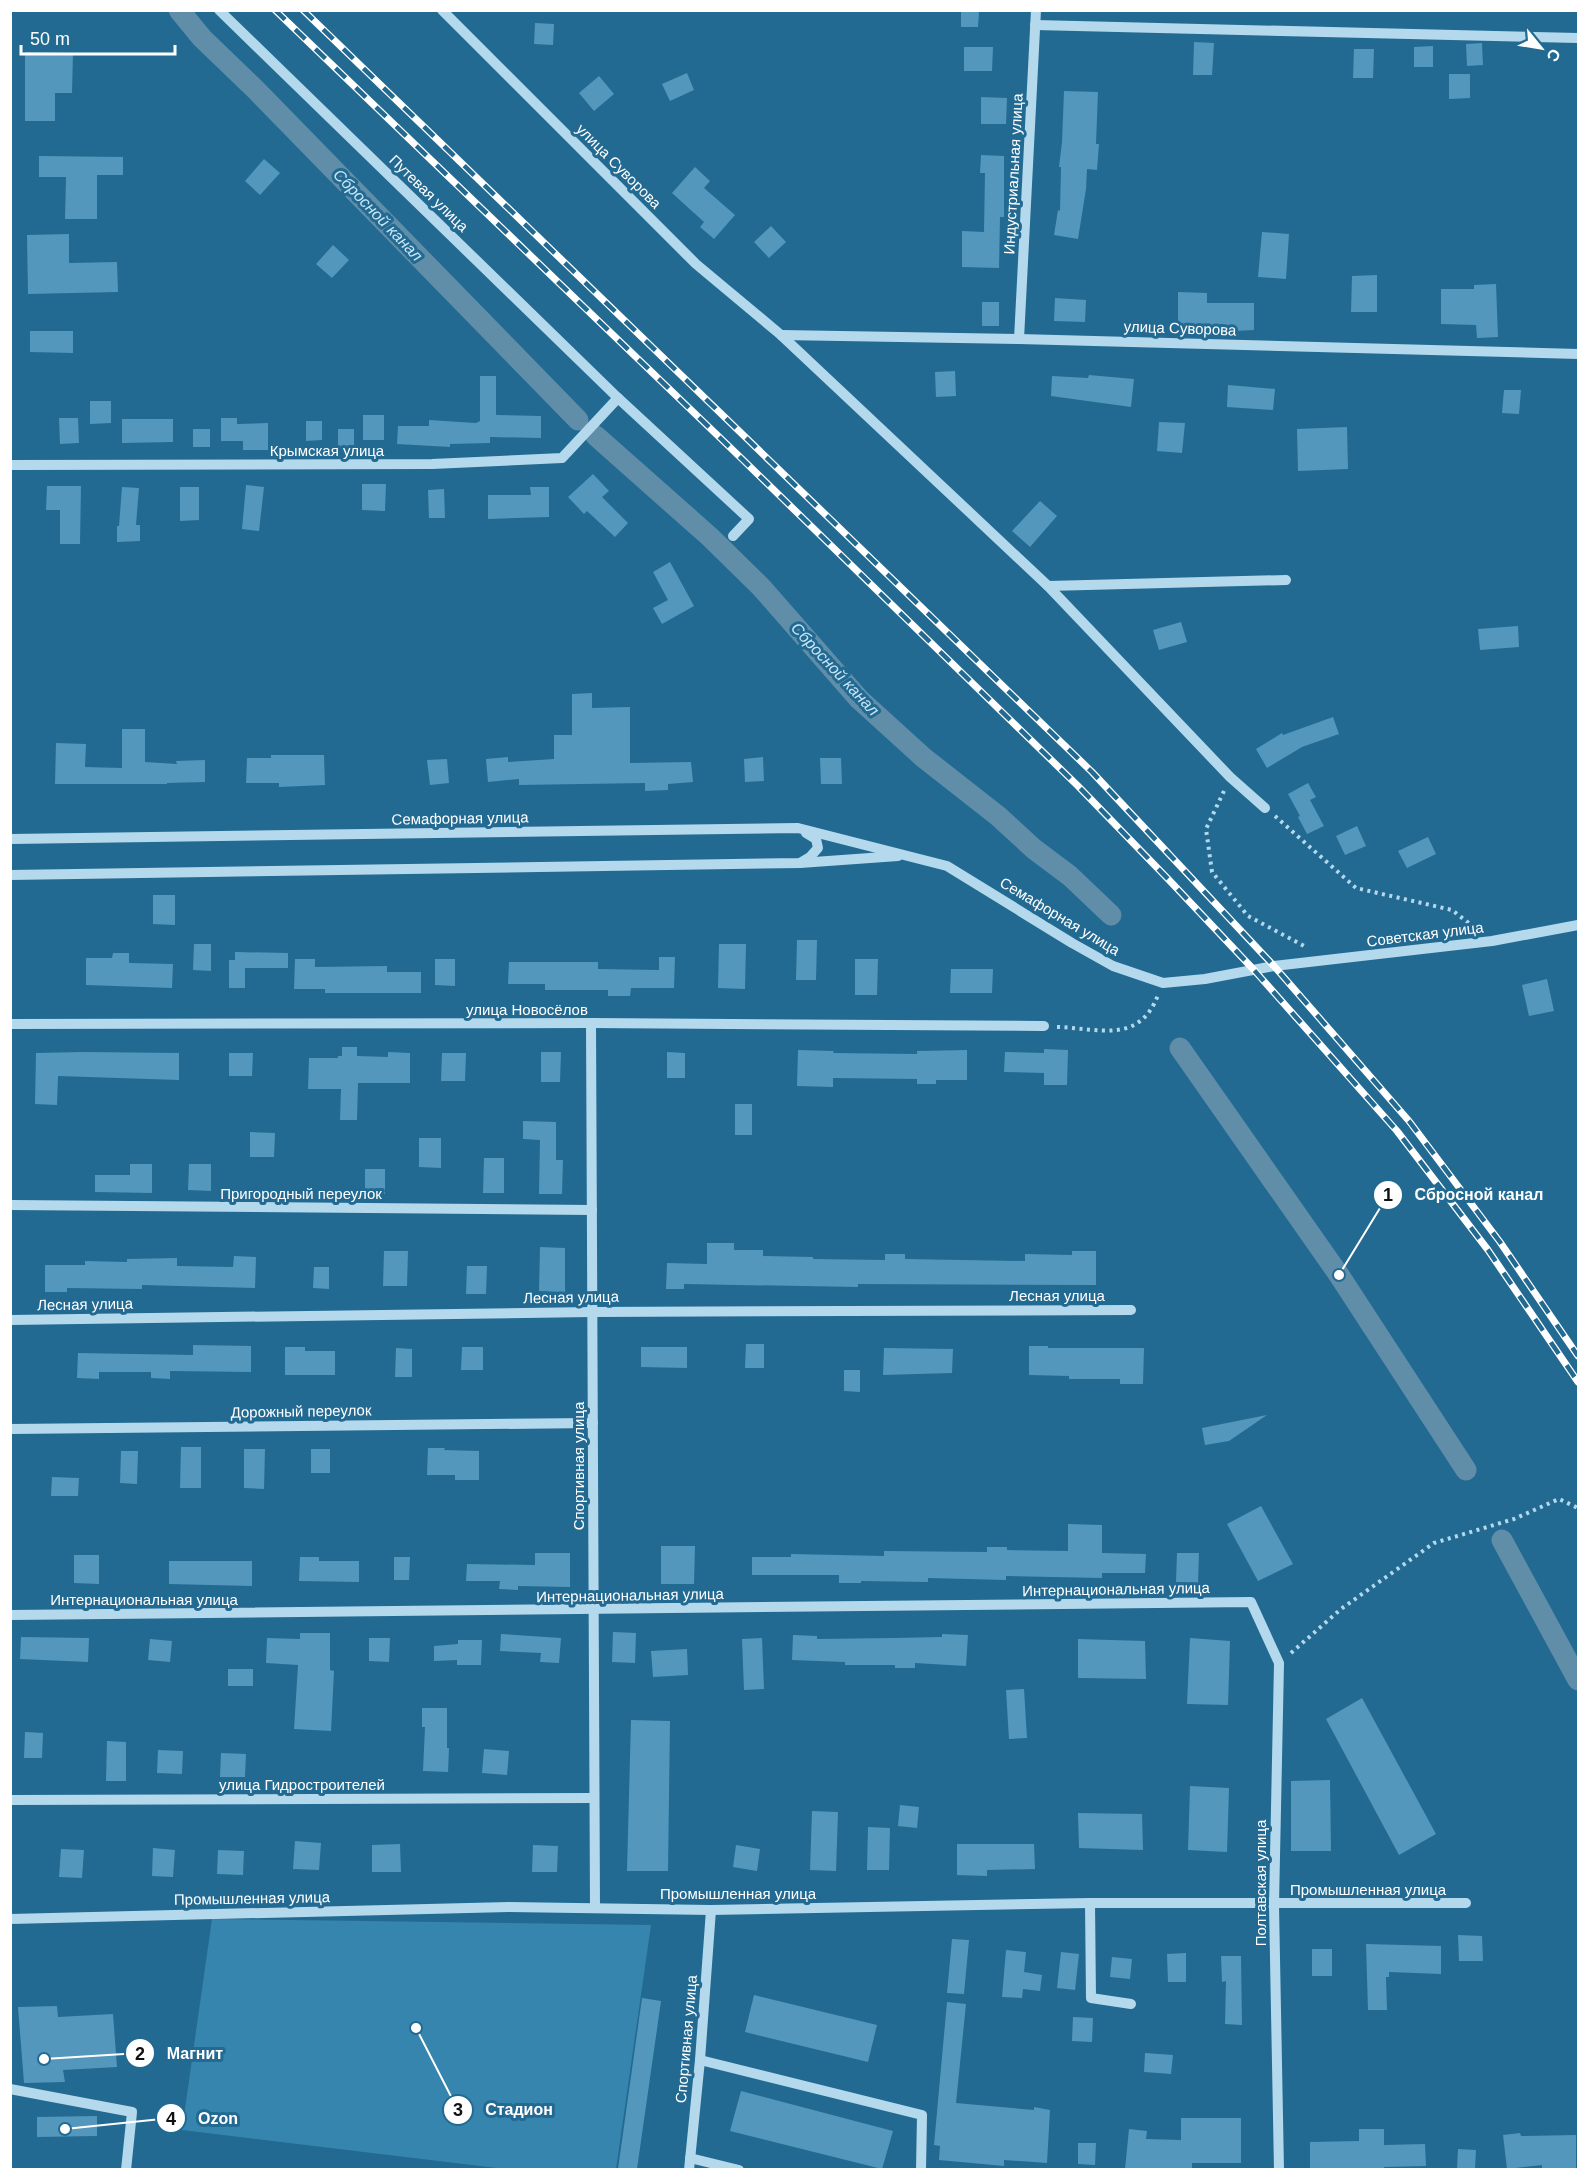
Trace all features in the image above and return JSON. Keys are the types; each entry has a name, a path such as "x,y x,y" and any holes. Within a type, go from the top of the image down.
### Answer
{"street":[{"name":"Путевая улица","path":"219,10 618,398 749,519 733,536"},
{"name":"улица Суворова","path":"442,10 696,264 781,335 1048,586 1230,777 1265,807"},
{"name":"Индустриальная улица","path":"1019,339 1036,10"},
{"path":"1035,25 1578,38"},
{"name":"улица Суворова","path":"781,335 1578,354"},
{"name":"Крымская улица","path":"10,465 432,464 562,458 618,398"},
{"path":"1048,586 1286,580"},
{"path":"798,828 816,839 818,848 800,863"},
{"name":"Семафорная улица","path":"10,839 798,828 947,866 1113,966 1163,983 1204,979 1274,966"},
{"name":"Семафорная улица","path":"10,875 800,863 907,855"},
{"name":"Советская улица","path":"1274,966 1492,941 1578,926"},
{"name":"улица Новосёлов","path":"10,1024 591,1023 1044,1026"},
{"name":"Спортивная улица","path":"591,1023 595,1908"},
{"name":"Пригородный переулок","path":"10,1205 592,1210"},
{"name":"Лесная улица","path":"10,1320 592,1312 1131,1310"},
{"name":"Дорожный переулок","path":"10,1429 593,1423"},
{"name":"Интернациональная улица","path":"10,1615 1251,1602"},
{"name":"Полтавская улица","path":"1251,1602 1279,1663 1274,1905 1279,2169"},
{"name":"улица Гидростроителей","path":"10,1800 594,1798"},
{"path":"1090,1903 1091,1998 1131,2004"},
{"name":"Промышленная улица","path":"10,1919 509,1907 711,1910 1090,1903 1274,1905 1466,1903"},
{"name":"Спортивная улица","path":"690,2164 711,1910"},
{"path":"700,2060 922,2115 921,2169"},
{"path":"10,2089 132,2112 126,2169"},
{"path":"690,2164 740,2169"}],"path":[{"path":"1230,777 1206,829 1212,872 1248,916 1329,960"},
{"path":"1265,807 1356,888 1452,910 1492,941"},
{"path":"1044,1026 1074,1027 1105,1032 1132,1028 1152,1010 1163,983"},
{"path":"1279,1663 1341,1609 1434,1544 1514,1518 1559,1499 1578,1508"}],"shaded area":[{"path":"212,1919 651,1925 616,2169 505,2169 182,2130"}],"building":[{"path":"961,11 979,12 978,27 961,27"},
{"path":"535,23 554,24 553,45 534,44"},
{"path":"1194,42 1214,43 1212,75 1193,75"},
{"path":"1482,43 1483,65 1467,66 1466,44"},
{"path":"1433,46 1433,67 1414,67 1414,47"},
{"path":"964,47 993,47 992,71 964,71"},
{"path":"1354,49 1374,49 1373,78 1353,78"},
{"path":"25,52 73,53 72,93 55,93 55,121 25,121"},
{"path":"687,73 694,90 670,101 662,84"},
{"path":"1449,74 1470,74 1470,98 1449,99"},
{"path":"599,76 614,94 594,111 579,93"},
{"path":"1064,91 1098,92 1097,170 1087,169 1078,239 1054,235 1058,210 1060,211 1061,167 1059,167"},
{"path":"981,97 1007,98 1006,124 981,124"},
{"path":"981,155 1004,156 1004,217 1000,217 999,268 962,267 962,231 984,232 985,173 980,173"},
{"path":"39,156 123,157 123,175 97,175 97,219 65,219 66,177 39,177"},
{"path":"264,159 280,173 260,195 245,181"},
{"path":"695,167 710,181 704,188 735,215 714,239 700,227 704,222 672,193"},
{"path":"771,226 786,242 769,258 754,242"},
{"path":"1262,232 1289,234 1286,279 1258,277"},
{"path":"69,234 69,263 117,262 118,292 28,294 27,235"},
{"path":"333,245 349,260 332,278 316,264"},
{"path":"1377,275 1377,312 1351,312 1352,276"},
{"path":"1496,284 1498,337 1477,338 1476,325 1441,324 1441,289 1474,289 1474,285"},
{"path":"1178,292 1207,293 1207,303 1254,303 1254,330 1178,334"},
{"path":"1055,298 1086,300 1085,322 1054,321"},
{"path":"982,302 999,302 999,326 982,326"},
{"path":"30,331 73,331 73,353 30,352"},
{"path":"955,371 956,396 936,397 935,372"},
{"path":"1089,375 1134,379 1131,407 1051,396 1052,376 1088,378"},
{"path":"480,376 496,376 496,415 541,416 541,438 490,437 490,443 450,444 450,447 397,444 398,426 429,426 429,420 476,423 480,421"},
{"path":"1228,385 1275,389 1273,410 1227,407"},
{"path":"1504,390 1521,390 1519,414 1502,413"},
{"path":"90,401 111,401 111,423 90,424"},
{"path":"363,415 384,415 384,440 363,440"},
{"path":"59,418 78,418 79,443 60,444"},
{"path":"221,418 237,418 237,424 268,423 268,450 243,450 243,441 221,441"},
{"path":"122,419 173,419 173,442 122,443"},
{"path":"306,421 322,421 322,440 306,441"},
{"path":"1159,422 1185,423 1182,453 1157,451"},
{"path":"1347,427 1348,469 1298,471 1297,429"},
{"path":"193,429 210,429 210,447 193,447"},
{"path":"338,429 354,429 354,446 338,446"},
{"path":"593,474 609,491 602,497 628,523 615,537 587,511 584,514 568,497"},
{"path":"362,484 386,484 385,511 362,510"},
{"path":"246,485 264,487 259,531 242,529"},
{"path":"47,486 81,486 80,544 60,544 60,510 46,510"},
{"path":"122,487 139,488 136,525 140,525 140,541 117,542"},
{"path":"180,487 199,487 199,520 180,521"},
{"path":"530,487 549,487 549,517 488,519 488,495 531,495"},
{"path":"444,489 445,518 429,518 428,490"},
{"path":"1040,501 1057,516 1030,547 1012,531"},
{"path":"670,562 694,606 662,624 653,608 668,600 653,572"},
{"path":"1181,622 1187,642 1159,650 1153,630"},
{"path":"1518,626 1519,647 1480,650 1478,629"},
{"path":"592,693 592,708 630,707 630,763 691,762 693,782 668,784 668,790 645,791 645,783 519,785 519,779 488,782 486,759 508,757 508,762 554,759 554,735 572,735 572,694"},
{"path":"1333,717 1339,734 1302,747 1267,768 1256,749 1282,733 1283,735"},
{"path":"122,729 145,729 145,762 177,764 176,761 205,760 205,782 55,784 56,743 86,744 85,767 122,768"},
{"path":"271,755 324,755 325,785 279,787 279,783 246,783 247,758 271,758"},
{"path":"763,757 764,781 745,782 744,759"},
{"path":"820,758 841,758 842,784 821,784"},
{"path":"447,759 449,783 430,785 427,760"},
{"path":"1308,783 1316,797 1310,800 1324,826 1307,834 1288,794"},
{"path":"1357,826 1366,846 1345,855 1336,836"},
{"path":"1428,837 1436,854 1407,868 1398,851"},
{"path":"153,895 175,895 175,925 153,924"},
{"path":"797,940 817,940 816,980 796,980"},
{"path":"194,944 211,944 211,971 193,970"},
{"path":"719,944 746,944 745,989 718,988"},
{"path":"235,952 288,953 288,968 245,968 245,988 229,988 229,960 235,960"},
{"path":"113,953 129,953 129,963 173,964 172,988 86,985 86,958 112,958"},
{"path":"659,957 675,957 674,988 631,988 630,996 608,996 608,990 545,990 545,984 508,984 509,962 598,962 598,969 659,970"},
{"path":"295,959 315,959 315,967 387,966 387,972 421,972 421,993 325,993 325,989 294,989"},
{"path":"435,959 455,959 455,986 435,985"},
{"path":"855,959 878,959 877,995 855,995"},
{"path":"951,969 993,969 992,993 950,993"},
{"path":"1547,979 1554,1011 1529,1016 1522,985"},
{"path":"342,1047 357,1047 357,1056 388,1057 388,1052 410,1053 410,1083 358,1083 357,1120 340,1120 341,1089 308,1089 309,1058 338,1058 342,1056"},
{"path":"1044,1049 1068,1050 1067,1085 1044,1085 1044,1073 1004,1072 1005,1052 1044,1053"},
{"path":"798,1050 834,1051 833,1053 917,1054 917,1051 967,1050 967,1080 936,1080 936,1084 917,1084 917,1079 833,1078 833,1087 797,1086"},
{"path":"541,1052 561,1052 560,1082 541,1082"},
{"path":"667,1052 685,1053 685,1078 667,1078"},
{"path":"36,1053 179,1053 179,1080 58,1076 57,1105 35,1104"},
{"path":"229,1053 253,1053 252,1076 229,1076"},
{"path":"442,1053 466,1053 465,1081 441,1081"},
{"path":"735,1104 752,1104 752,1135 735,1135"},
{"path":"523,1121 556,1122 556,1160 563,1160 562,1194 539,1194 540,1140 523,1139"},
{"path":"250,1132 275,1133 274,1157 250,1157"},
{"path":"419,1138 441,1138 441,1168 419,1167"},
{"path":"484,1158 504,1158 504,1193 483,1193"},
{"path":"130,1164 152,1164 152,1193 95,1192 95,1175 130,1175"},
{"path":"189,1164 211,1164 211,1191 188,1190"},
{"path":"365,1169 385,1169 385,1194 365,1193"},
{"path":"707,1243 734,1243 734,1250 763,1250 763,1256 813,1257 813,1259 885,1260 885,1254 905,1254 905,1259 1025,1261 1025,1254 1072,1255 1072,1251 1096,1251 1096,1285 858,1284 858,1287 684,1284 684,1289 666,1289 667,1263 707,1264"},
{"path":"540,1247 565,1248 565,1292 539,1291"},
{"path":"384,1251 408,1251 407,1286 383,1286"},
{"path":"234,1256 256,1257 255,1288 142,1285 142,1289 67,1288 67,1292 45,1292 45,1265 85,1265 85,1261 127,1262 127,1259 177,1258 177,1266 233,1267"},
{"path":"467,1266 487,1266 486,1294 466,1294"},
{"path":"314,1267 329,1267 329,1289 313,1288"},
{"path":"746,1344 764,1344 764,1368 745,1368"},
{"path":"193,1345 251,1346 251,1372 170,1371 170,1379 151,1378 151,1372 99,1372 99,1379 77,1378 78,1353 193,1355"},
{"path":"1029,1346 1144,1348 1143,1384 1120,1384 1120,1379 1069,1379 1069,1376 1029,1375"},
{"path":"285,1347 305,1347 305,1351 335,1351 335,1375 285,1375"},
{"path":"462,1347 483,1347 483,1370 461,1370"},
{"path":"641,1347 687,1347 687,1368 641,1367"},
{"path":"396,1348 412,1349 412,1377 395,1377"},
{"path":"884,1348 953,1349 952,1373 883,1375"},
{"path":"844,1370 860,1370 860,1392 844,1391"},
{"path":"1267,1415 1229,1441 1205,1445 1202,1428"},
{"path":"181,1447 201,1447 201,1488 180,1488"},
{"path":"428,1448 479,1451 479,1480 455,1480 455,1475 427,1475"},
{"path":"244,1449 265,1449 264,1489 244,1488"},
{"path":"311,1449 330,1449 330,1473 311,1473"},
{"path":"121,1451 138,1451 137,1484 120,1483"},
{"path":"52,1477 79,1478 78,1496 51,1496"},
{"path":"1261,1506 1293,1564 1258,1581 1227,1524"},
{"path":"1068,1524 1102,1525 1102,1553 1146,1554 1145,1573 1102,1573 1102,1578 1006,1576 1006,1580 928,1578 928,1582 861,1581 861,1583 839,1583 839,1575 752,1575 752,1557 791,1557 791,1554 884,1556 884,1551 987,1552 987,1547 1007,1547 1007,1550 1068,1551"},
{"path":"661,1546 695,1546 694,1584 661,1584"},
{"path":"535,1553 570,1553 570,1587 518,1586 518,1590 499,1589 500,1581 466,1581 467,1564 535,1565"},
{"path":"1177,1553 1199,1553 1198,1583 1176,1582"},
{"path":"74,1555 99,1555 99,1584 74,1583"},
{"path":"300,1557 319,1557 319,1561 359,1561 359,1582 299,1581"},
{"path":"394,1557 410,1557 409,1580 394,1580"},
{"path":"169,1561 252,1561 252,1586 169,1584"},
{"path":"613,1632 636,1633 635,1663 612,1662"},
{"path":"300,1633 330,1633 330,1670 334,1671 331,1731 294,1729 298,1665 266,1663 267,1638 300,1639"},
{"path":"501,1634 561,1638 559,1663 540,1662 541,1653 500,1651"},
{"path":"942,1634 968,1635 966,1666 915,1663 915,1668 895,1668 895,1665 845,1665 845,1662 792,1660 793,1635 817,1636 817,1639 942,1637"},
{"path":"21,1637 89,1638 88,1662 20,1659"},
{"path":"369,1638 390,1638 389,1662 369,1661"},
{"path":"762,1638 764,1689 744,1690 742,1639"},
{"path":"1190,1638 1230,1641 1228,1705 1187,1704"},
{"path":"150,1639 172,1641 170,1662 148,1660"},
{"path":"1078,1639 1145,1641 1146,1679 1078,1678"},
{"path":"458,1640 482,1640 481,1665 457,1665 457,1660 434,1661 434,1646 458,1644"},
{"path":"687,1649 688,1675 653,1677 651,1651"},
{"path":"228,1669 253,1669 253,1686 228,1686"},
{"path":"1024,1689 1027,1738 1009,1739 1006,1690"},
{"path":"1362,1698 1436,1834 1399,1855 1326,1719"},
{"path":"422,1708 447,1708 448,1772 423,1771 425,1727 422,1727"},
{"path":"631,1720 670,1721 668,1871 627,1871"},
{"path":"25,1732 43,1733 42,1758 24,1758"},
{"path":"107,1741 126,1742 126,1781 106,1781"},
{"path":"484,1749 509,1751 507,1775 482,1773"},
{"path":"158,1750 183,1751 182,1774 157,1773"},
{"path":"221,1753 246,1754 245,1777 220,1777"},
{"path":"1330,1780 1331,1851 1291,1851 1291,1781"},
{"path":"1190,1786 1229,1788 1227,1852 1188,1850"},
{"path":"900,1805 919,1807 917,1828 898,1826"},
{"path":"812,1811 838,1812 836,1871 810,1870"},
{"path":"1078,1813 1142,1814 1143,1850 1079,1848"},
{"path":"868,1827 890,1828 889,1870 867,1870"},
{"path":"295,1841 321,1843 319,1870 293,1869"},
{"path":"400,1844 401,1872 372,1872 372,1845"},
{"path":"957,1844 1034,1844 1035,1869 987,1870 987,1876 957,1875"},
{"path":"533,1845 558,1846 557,1872 532,1872"},
{"path":"736,1845 760,1849 757,1871 733,1867"},
{"path":"153,1848 175,1850 173,1877 152,1876"},
{"path":"61,1849 84,1850 82,1878 59,1877"},
{"path":"218,1850 244,1851 243,1875 217,1874"},
{"path":"1458,1935 1482,1936 1483,1961 1459,1961"},
{"path":"952,1939 969,1940 964,1994 947,1993"},
{"path":"1366,1944 1441,1946 1441,1974 1389,1972 1389,1977 1386,1977 1387,2010 1368,2010"},
{"path":"1312,1949 1332,1949 1332,1976 1312,1976"},
{"path":"1006,1950 1026,1952 1024,1972 1042,1975 1040,1991 1023,1989 1022,1998 1002,1997"},
{"path":"1061,1952 1079,1954 1075,1990 1057,1988"},
{"path":"1186,1953 1186,1982 1168,1982 1167,1954"},
{"path":"1221,1956 1241,1956 1242,2025 1225,2024 1226,1981 1222,1982"},
{"path":"1112,1957 1132,1959 1130,1979 1110,1977"},
{"path":"754,1995 877,2025 868,2062 745,2032"},
{"path":"642,1998 661,2001 637,2169 618,2169"},
{"path":"947,2002 966,2004 956,2103 1034,2110 1034,2107 1050,2110 1047,2163 1004,2160 1004,2166 939,2160 940,2146 934,2145"},
{"path":"57,2006 58,2017 113,2014 117,2067 63,2070 65,2082 24,2083 18,2007"},
{"path":"1073,2017 1093,2018 1092,2042 1072,2041"},
{"path":"1145,2053 1173,2055 1171,2074 1144,2072"},
{"path":"741,2091 893,2131 882,2169 730,2131"},
{"path":"97,2116 97,2136 37,2137 37,2117"},
{"path":"1181,2118 1241,2118 1241,2163 1192,2163 1192,2169 1125,2169 1129,2129 1147,2131 1146,2139 1181,2140"},
{"path":"1359,2129 1384,2129 1384,2145 1425,2144 1426,2166 1384,2167 1384,2169 1310,2169 1310,2142 1359,2141"},
{"path":"1520,2133 1521,2136 1576,2135 1576,2169 1542,2169 1542,2165 1507,2169 1503,2135"},
{"path":"1078,2143 1096,2143 1095,2165 1078,2164"},
{"path":"1458,2149 1476,2150 1475,2169 1457,2169"}],"waterway":[{"name":"Сбросной канал","path":"179,10 202,38 256,90 578,420"},
{"name":"Сбросной канал","path":"596,436 710,537 761,587 859,699 924,758 1070,876 1111,915"},
{"name":"Сбросной канал","path":"1180,1048 1339,1275 1466,1470"},
{"name":"Сбросной канал","path":"1502,1540 1578,1680"}],"railway":[{"path":"275,10 739,456 1078,786 1169,880 1254,970 1397,1131 1488,1250 1578,1382"},
{"path":"303,10 1092,772 1274,966 1409,1121 1500,1242 1578,1356"}],"place":[{"name":"Сбросной канал","path":"1339,1275"},
{"name":"Стадион","path":"416,2028"},
{"name":"Магнит","path":"44,2059"},
{"name":"Ozon","path":"65,2129"}]}
